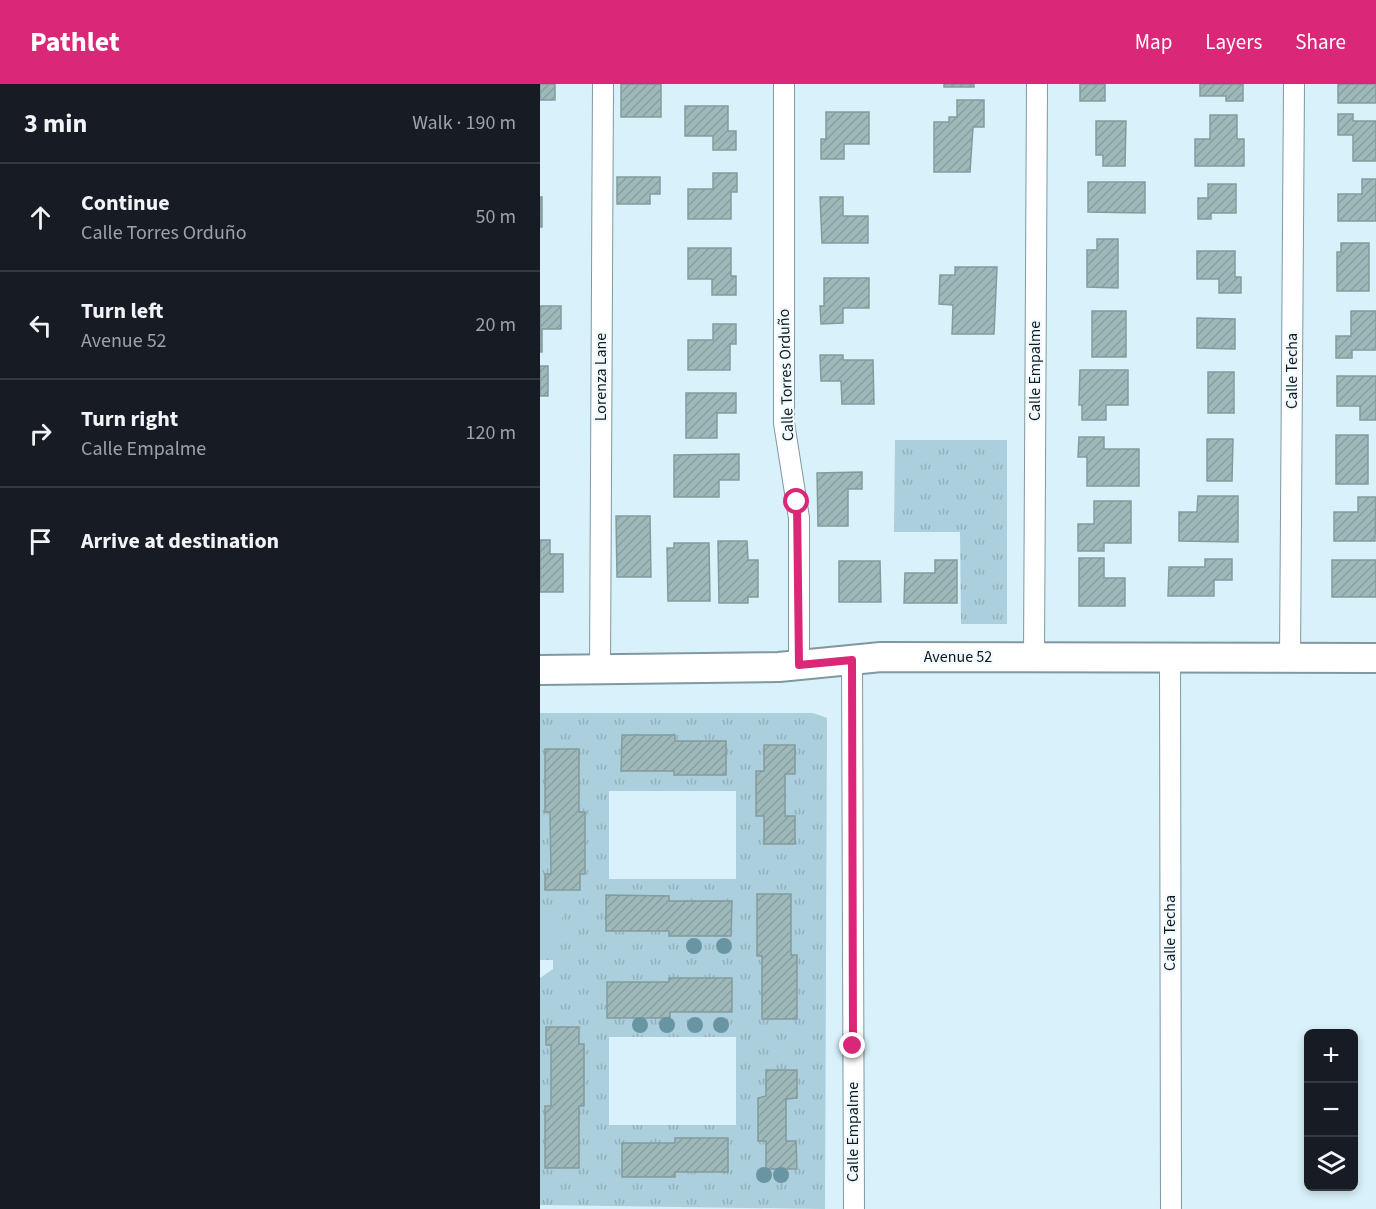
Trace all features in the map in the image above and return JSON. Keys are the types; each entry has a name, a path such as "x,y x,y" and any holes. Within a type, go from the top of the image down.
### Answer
{"main road":[{"name":"Avenue 52","path":"540,670 799,665 881,657 1376,658"}],"street":[{"name":"Lorenza Lane","path":"600,670 603,84"},
{"name":"Calle Torres Orduño","path":"783,84 784,423 799,518 799,665"},
{"name":"Calle Empalme","path":"1034,657 1037,84"},
{"name":"Calle Techa","path":"1290,658 1293,84"},
{"name":"Calle Techa","path":"1170,657 1171,1209"},
{"name":"Calle Empalme","path":"852,660 854,1209"}],"green space":[{"path":"895,440 1007,440 1007,624 961,624 960,532 894,532"},
{"path":"540,713 813,713 827,718 825,1209 540,1205 540,978 553,969 553,960 540,960 540,937 562,936 562,913 540,913","holes":["609,791 736,791 736,879 609,879","609,1037 736,1037 736,1125 609,1125"]},
{"path":"540,913 562,913 562,937 540,937"}],"building":[{"path":"540,84 555,84 555,100 540,100"},
{"path":"621,84 661,84 661,117 621,117"},
{"path":"944,84 974,84 974,87 944,87"},
{"path":"1080,84 1105,84 1105,101 1080,101"},
{"path":"1200,84 1243,84 1243,101 1226,101 1226,96 1200,96"},
{"path":"1338,84 1376,84 1376,103 1338,103"},
{"path":"957,100 984,100 984,127 973,127 970,172 934,172 934,122 949,122 949,117 957,117"},
{"path":"685,106 728,106 728,131 736,131 736,150 713,150 713,136 685,136"},
{"path":"826,112 869,112 869,144 844,144 844,159 821,159 821,139 826,139"},
{"path":"1338,114 1353,114 1353,121 1376,121 1376,161 1353,161 1353,135 1338,135"},
{"path":"1210,115 1237,115 1237,139 1244,139 1244,166 1195,166 1195,139 1210,139"},
{"path":"1096,121 1126,121 1125,166 1103,166 1103,155 1096,155"},
{"path":"713,173 737,173 737,192 731,192 731,219 688,219 688,189 713,189"},
{"path":"617,177 660,177 660,194 650,194 650,204 617,204"},
{"path":"1362,179 1376,179 1376,221 1338,221 1338,194 1362,194"},
{"path":"1088,182 1145,182 1145,213 1088,212"},
{"path":"1208,184 1236,184 1236,213 1211,213 1211,219 1198,219 1198,198 1208,198"},
{"path":"540,197 542,197 542,227 540,227"},
{"path":"820,197 843,197 843,216 868,216 868,243 822,243"},
{"path":"1097,239 1118,239 1118,288 1087,287 1087,250 1097,250"},
{"path":"1341,243 1369,243 1369,291 1337,291 1337,252 1341,252"},
{"path":"688,248 731,248 731,276 736,276 736,295 712,295 712,279 688,279"},
{"path":"1197,251 1235,251 1235,277 1241,277 1241,293 1219,293 1219,279 1197,279"},
{"path":"955,267 997,267 994,334 952,334 953,305 939,304 940,275 955,275"},
{"path":"824,278 869,278 869,308 843,308 843,323 821,324 820,306 824,306"},
{"path":"540,306 561,306 561,329 542,329 542,352 540,352"},
{"path":"1092,311 1126,311 1126,357 1092,357"},
{"path":"1351,311 1376,311 1376,350 1352,350 1352,358 1336,358 1336,336 1351,336"},
{"path":"1197,318 1235,319 1235,349 1197,348"},
{"path":"713,324 736,324 736,344 730,344 730,370 688,370 688,340 713,340"},
{"path":"820,355 843,355 843,360 873,360 874,404 842,404 841,381 821,381"},
{"path":"540,366 548,366 548,396 540,396"},
{"path":"1080,370 1128,370 1128,405 1106,405 1106,420 1082,420 1082,405 1079,405"},
{"path":"1208,372 1234,372 1234,413 1208,413"},
{"path":"1337,376 1376,376 1376,420 1360,420 1360,406 1337,406"},
{"path":"686,393 736,393 736,413 717,413 717,438 686,438"},
{"path":"1336,435 1368,435 1368,484 1336,484"},
{"path":"1079,437 1104,437 1104,449 1139,449 1139,486 1087,486 1087,457 1078,457"},
{"path":"1207,439 1233,439 1232,481 1207,481"},
{"path":"739,454 739,480 719,480 719,497 674,497 674,455"},
{"path":"862,472 862,489 848,489 848,526 818,526 817,473"},
{"path":"1198,496 1238,496 1238,542 1179,541 1179,512 1197,512"},
{"path":"1358,497 1376,497 1375,541 1334,541 1334,512 1358,512"},
{"path":"1094,501 1131,501 1131,543 1104,543 1104,551 1078,551 1078,524 1094,524"},
{"path":"616,516 650,516 651,577 617,577"},
{"path":"540,540 550,540 550,554 563,554 563,592 540,592"},
{"path":"718,541 747,541 748,560 758,560 758,597 748,597 748,603 719,603"},
{"path":"674,543 709,543 710,601 668,601 667,548 674,548"},
{"path":"1079,558 1104,558 1104,578 1125,578 1125,606 1079,606"},
{"path":"1205,559 1232,559 1232,580 1214,580 1214,596 1168,596 1169,567 1205,567"},
{"path":"935,560 957,560 957,603 904,603 905,573 935,573"},
{"path":"1332,560 1376,560 1376,597 1332,597"},
{"path":"839,561 880,561 881,602 839,602"},
{"path":"622,735 675,735 675,741 726,741 726,775 674,775 674,771 621,771"},
{"path":"764,745 795,745 795,774 785,774 785,816 795,816 795,844 764,844 764,816 756,816 756,771 764,771"},
{"path":"545,749 579,749 579,812 585,812 585,874 580,874 580,890 545,890 545,874 551,874 550,812 545,812"},
{"path":"757,894 791,894 791,955 797,955 797,1019 762,1019 762,956 757,956"},
{"path":"606,895 669,896 669,901 732,901 731,936 669,936 669,931 606,931"},
{"path":"669,978 732,978 732,1012 670,1012 670,1018 607,1018 607,982 669,982"},
{"path":"546,1027 579,1027 579,1044 584,1044 584,1106 579,1106 579,1168 545,1168 545,1106 551,1106 551,1045 546,1045"},
{"path":"766,1070 797,1070 797,1098 786,1099 786,1141 796,1141 797,1169 766,1169 766,1141 758,1141 758,1098 766,1096"},
{"path":"675,1138 728,1138 728,1172 675,1172 675,1177 622,1177 622,1143 675,1143"}],"route":[{"path":"797,502 799,518 799,665 852,660 853,1046"}]}
